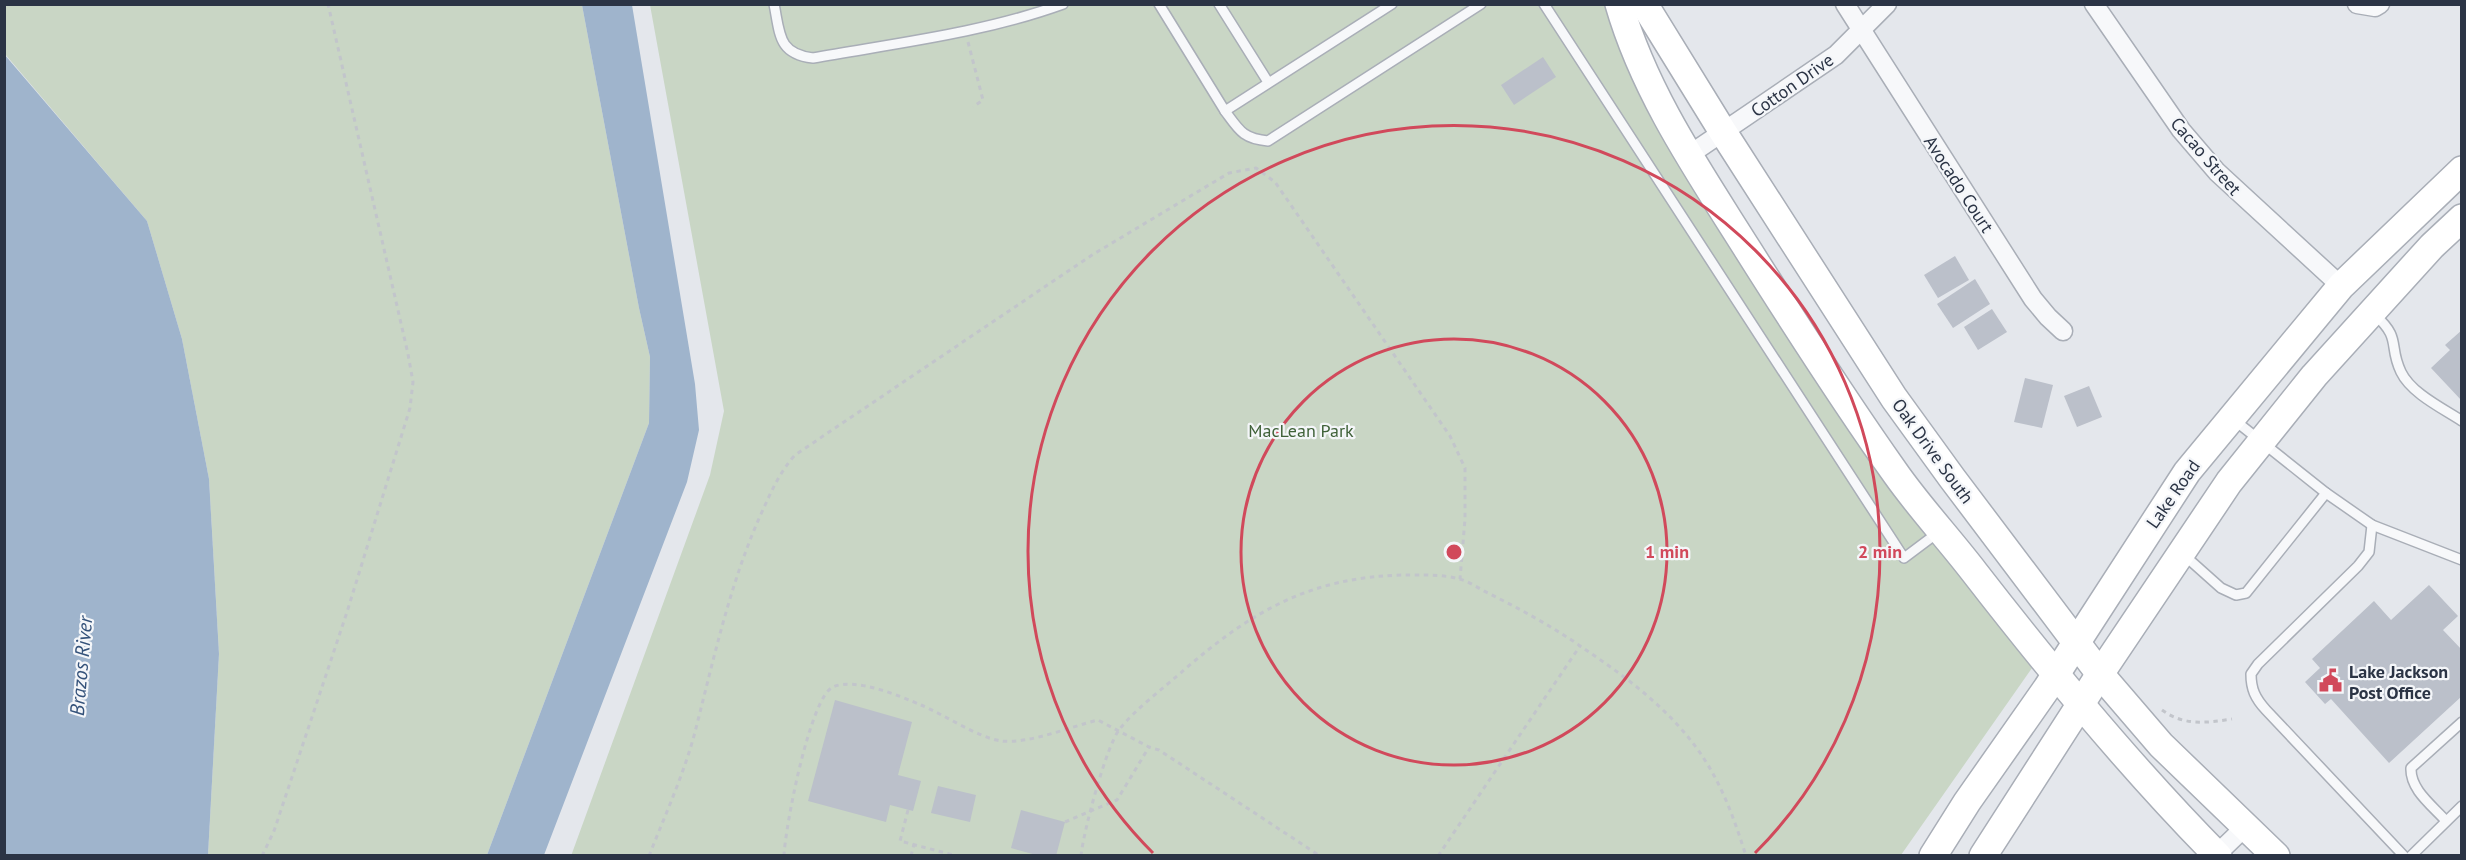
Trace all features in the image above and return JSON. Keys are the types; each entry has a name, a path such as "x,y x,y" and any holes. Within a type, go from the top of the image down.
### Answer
{"street":[{"path":"1619,4 1630,42 1646,78 1689,155 1825,371 1898,476 2080,706 2217,855 2246,826"},
{"name":"Oak Drive South","path":"1644,4 1723,132 1894,398 2100,674 2161,744 2276,855"},
{"name":"Avocado Court","path":"1845,4 2033,299 2064,331"},
{"name":"Cotton Drive","path":"1689,155 1836,55 1887,4"},
{"name":"Cacao Street","path":"2094,4 2169,114 2217,172 2341,286"},
{"path":"2357,4 2375,7 2380,4"},
{"name":"Lake Road","path":"1933,855 2076,643 2187,472 2341,286 2462,170"},
{"path":"1983,855 2100,674 2183,554 2229,482 2314,376 2432,246 2462,218"},
{"path":"2341,286 2371,312"}],"lane":[{"path":"774,4 786,48 799,56 813,58 1027,18 1063,4"},
{"path":"1159,4 1225,111 1242,134 1253,140 1268,141 1481,4"},
{"path":"1219,4 1268,82"},
{"path":"1225,111 1392,4"},
{"path":"1544,4 1904,558 1942,530"},
{"path":"2371,312 2391,332 2395,356 2405,380 2462,421"},
{"path":"2231,417 2326,493 2372,525 2462,560"},
{"path":"2183,554 2221,588 2236,595 2246,593 2254,586 2326,493"},
{"path":"2372,525 2369,552 2258,664 2251,674 2251,688 2256,699 2266,710 2404,855"},
{"path":"2446,821 2415,786 2411,777 2411,768 2462,722"},
{"path":"2411,855 2462,806"}],"path":[{"path":"262,855 274,831 347,612 410,408 412,382 408,354 328,4"},
{"path":"965,31 983,100 974,107"},
{"path":"649,855 694,734 728,606 750,537 775,483 795,455 1092,255 1229,173 1256,168 1275,182 1450,436 1465,468 1466,519 1460,579"},
{"path":"1082,855 1082,842 1102,772 1118,731 1197,659 1230,632 1266,609 1313,588 1370,576 1418,575 1460,579 1511,605 1580,646 1621,674 1665,711 1707,764 1734,817 1746,855"},
{"path":"1438,855 1580,646"},
{"path":"784,855 785,835 798,774 819,704 824,693 833,687 847,684 866,686 920,704 997,740 1020,742 1098,720 1159,750 1320,855"},
{"path":"2158,707 2184,722 2201,723 2232,719"},
{"path":"1065,822 1117,800 1149,747"},
{"path":"908,810 900,841 957,855"},
{"path":"911,855 914,844"}],"green space":[{"path":"4,5 582,5 650,357 649,423 487,855 208,855 219,654 209,479 182,339 147,221 5,54"},
{"name":"MacLean Park","path":"650,5 1613,5 1901,494 2032,668 1901,855 571,856 710,475 724,411"}],"water":[{"path":"582,5 632,5 695,384 699,430 687,482 544,855 487,855 649,423 650,357"},
{"name":"Brazos River","path":"4,54 147,221 182,339 209,479 219,654 208,855 5,855"}],"building":[{"path":"1543,57 1556,77 1514,105 1501,85"},
{"path":"1955,256 1969,280 1938,298 1924,275"},
{"path":"1975,279 1990,304 1953,328 1937,304"},
{"path":"1992,309 2007,332 1978,350 1964,327"},
{"path":"2462,330 2462,401 2431,368 2450,350 2445,345"},
{"path":"2025,378 2053,385 2042,428 2014,422"},
{"path":"2089,386 2102,417 2077,427 2064,396"},
{"path":"2429,585 2458,616 2443,630 2462,650 2462,696 2389,763 2331,699 2325,704 2305,682 2320,668 2312,659 2374,601 2391,620"},
{"path":"835,700 912,722 898,775 921,781 913,811 890,805 886,822 808,801"},
{"path":"938,786 976,795 970,822 931,813"},
{"path":"1021,810 1065,822 1056,856 1040,856 1011,848"}],"place":[{"name":"Lake Jackson Post Office","path":"2331,681"}]}
